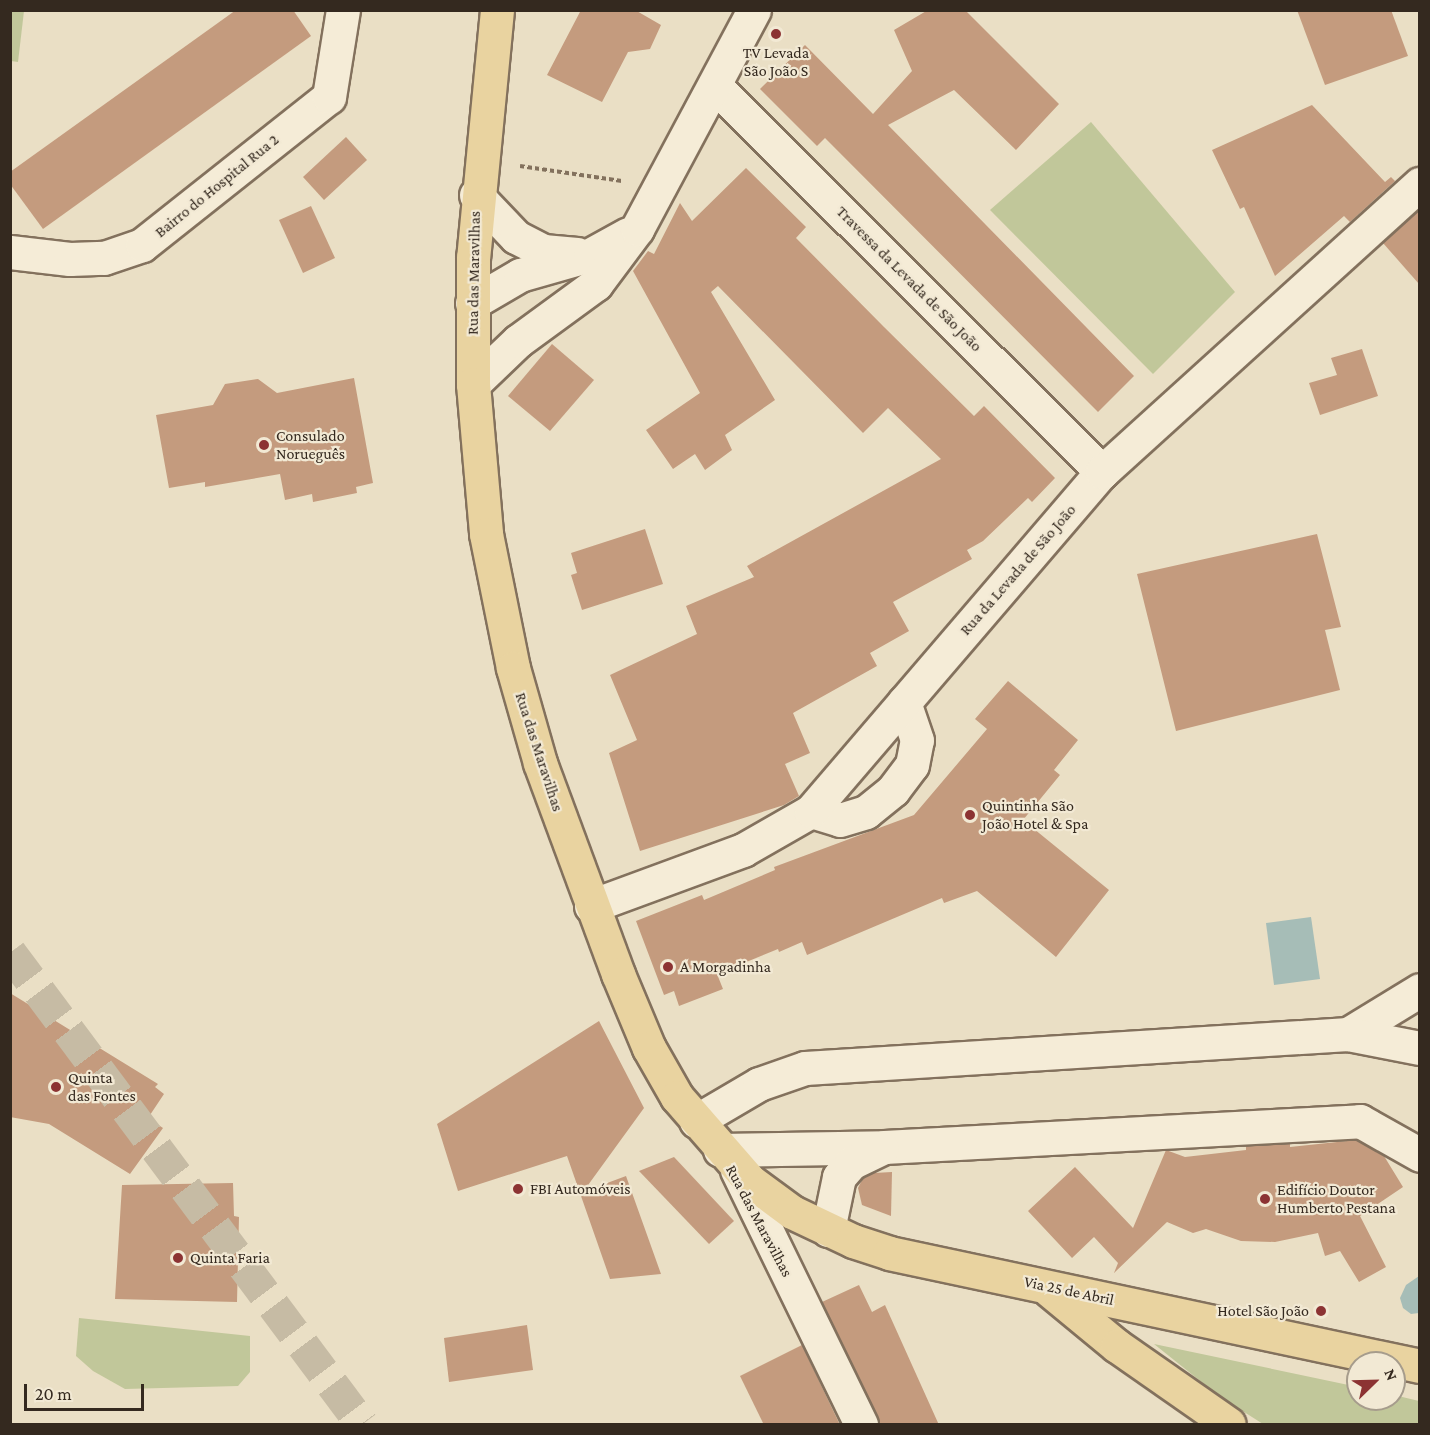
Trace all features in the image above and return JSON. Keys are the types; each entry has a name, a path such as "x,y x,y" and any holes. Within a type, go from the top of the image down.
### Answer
{"main road":[{"name":"Rua das Maravilhas","path":"496,10 476,195 472,303 473,384 486,534 513,668 540,763 591,906 650,1048 696,1121 728,1160"},
{"name":"Via 25 de Abril","path":"728,1160 792,1212 828,1230 889,1253 1419,1366"},
{"path":"1046,1287 1117,1346 1229,1425"}],"street":[{"name":"Bairro do Hospital Rua 2","path":"10,252 70,259 104,258 142,245 328,97 343,10"},
{"path":"473,384 518,340 596,284 637,229 754,10"},
{"name":"Travessa da Levada de São João","path":"715,86 1102,472"},
{"name":"Rua da Levada de São João","path":"591,906 743,850 811,811 1102,472 1419,184"},
{"path":"476,195 516,237 534,248 590,255"},
{"path":"472,303 520,275 590,255 637,229"},
{"path":"811,811 840,820 866,812 893,790 912,765 917,740 904,702"},
{"path":"1348,1034 1419,990"},
{"path":"696,1121 759,1084 805,1068 1348,1034 1419,1048"},
{"path":"728,1160 884,1147 1360,1120 1419,1155"},
{"path":"828,1230 839,1177 851,1162 884,1147"},
{"name":"Rua das Maravilhas","path":"728,1160 861,1425"}],"path":[{"path":"511,164 593,180 627,181"}],"green space":[{"path":"11,10 24,11 18,62 11,61"},
{"path":"1091,122 1235,292 1153,374 990,210"},
{"path":"79,1318 250,1336 250,1372 238,1386 125,1389 93,1371 76,1356"},
{"path":"1154,1344 1346,1384 1346,1411 1406,1411 1406,1398 1419,1401 1419,1424 1263,1424 1219,1396"}],"water":[{"path":"1311,917 1320,979 1274,985 1266,923"},
{"path":"1419,1276 1419,1313 1411,1314 1403,1308 1400,1298 1406,1285"}],"building":[{"path":"236,10 293,10 311,36 43,229 10,184 10,172"},
{"path":"581,10 635,10 661,25 650,49 628,52 602,102 547,75"},
{"path":"928,10 965,10 1059,104 1016,150 954,90 888,125 1134,376 1098,412 825,138 817,146 760,89 805,45 873,114 912,71 894,30"},
{"path":"1297,10 1391,10 1408,56 1325,85"},
{"path":"1312,105 1385,182 1391,177 1395,181 1350,222 1344,216 1275,276 1244,207 1240,209 1212,150"},
{"path":"346,137 367,160 324,200 303,177"},
{"path":"746,168 806,227 796,238 884,327 974,416 984,406 1055,478 1032,502 1028,498 983,541 967,550 972,559 893,602 909,631 870,653 877,666 793,713 810,753 785,764 799,796 784,805 640,851 609,753 637,740 610,675 697,634 686,606 754,577 747,566 941,459 888,408 863,433 718,286 711,292 775,400 725,435 732,450 705,470 695,454 673,469 646,430 700,393 633,271 648,251 654,254 680,203 692,221"},
{"path":"311,206 335,258 303,273 279,220"},
{"path":"1419,210 1419,284 1383,243"},
{"path":"552,344 594,380 550,431 508,396"},
{"path":"1362,349 1378,396 1320,415 1309,383 1337,375 1331,358"},
{"name":"Consulado Norueguês","path":"354,378 373,483 356,487 357,493 313,502 312,494 285,500 280,474 205,487 205,482 169,488 156,415 213,405 225,384 258,379 277,393"},
{"path":"645,529 663,584 582,610 571,575 577,573 571,553"},
{"path":"1317,534 1341,627 1325,630 1340,690 1176,731 1137,574"},
{"name":"Quintinha São João Hotel & Spa","path":"1008,681 1078,740 1054,770 1060,775 1023,820 1109,890 1056,957 977,891 944,903 942,898 807,955 802,942 779,952 778,949 717,974 723,989 679,1006 674,991 664,995 636,921 702,895 704,900 775,870 774,867 914,815 987,729 975,719"},
{"name":"Quinta das Fontes","path":"10,993 158,1084 155,1087 164,1094 148,1118 163,1128 130,1174 49,1124 10,1117"},
{"path":"599,1021 644,1108 583,1192 626,1176 661,1274 610,1279 567,1156 458,1191 437,1124"},
{"name":"Edifício Doutor Humberto Pestana","path":"1356,1140 1384,1156 1403,1187 1360,1216 1386,1267 1359,1282 1340,1251 1325,1256 1318,1233 1275,1242 1241,1241 1206,1229 1193,1233 1167,1222 1114,1273 1118,1263 1094,1237 1072,1258 1028,1211 1075,1167 1133,1228 1166,1150 1185,1157 1246,1150 1246,1146 1290,1144 1290,1147"},
{"path":"674,1157 734,1221 709,1244 639,1171"},
{"path":"892,1172 891,1216 862,1205 858,1188 863,1178 874,1173"},
{"name":"Quinta Faria","path":"233,1183 234,1216 239,1217 237,1302 115,1299 122,1185"},
{"path":"859,1285 872,1312 885,1305 939,1425 880,1425 822,1302"},
{"path":"527,1325 533,1370 449,1382 444,1338"},
{"path":"802,1345 840,1425 764,1425 740,1376"}],"tunnel":[{"path":"10,952 362,1424"}],"place":[{"name":"TV Levada São João S","path":"776,34"},
{"name":"Consulado Norueguês","path":"264,445"},
{"name":"Quintinha São João Hotel & Spa","path":"970,815"},
{"name":"A Morgadinha","path":"668,967"},
{"name":"Quinta das Fontes","path":"56,1087"},
{"name":"FBI Automóveis","path":"518,1189"},
{"name":"Edifício Doutor Humberto Pestana","path":"1265,1199"},
{"name":"Quinta Faria","path":"178,1258"},
{"name":"Hotel São João","path":"1321,1311"}]}
